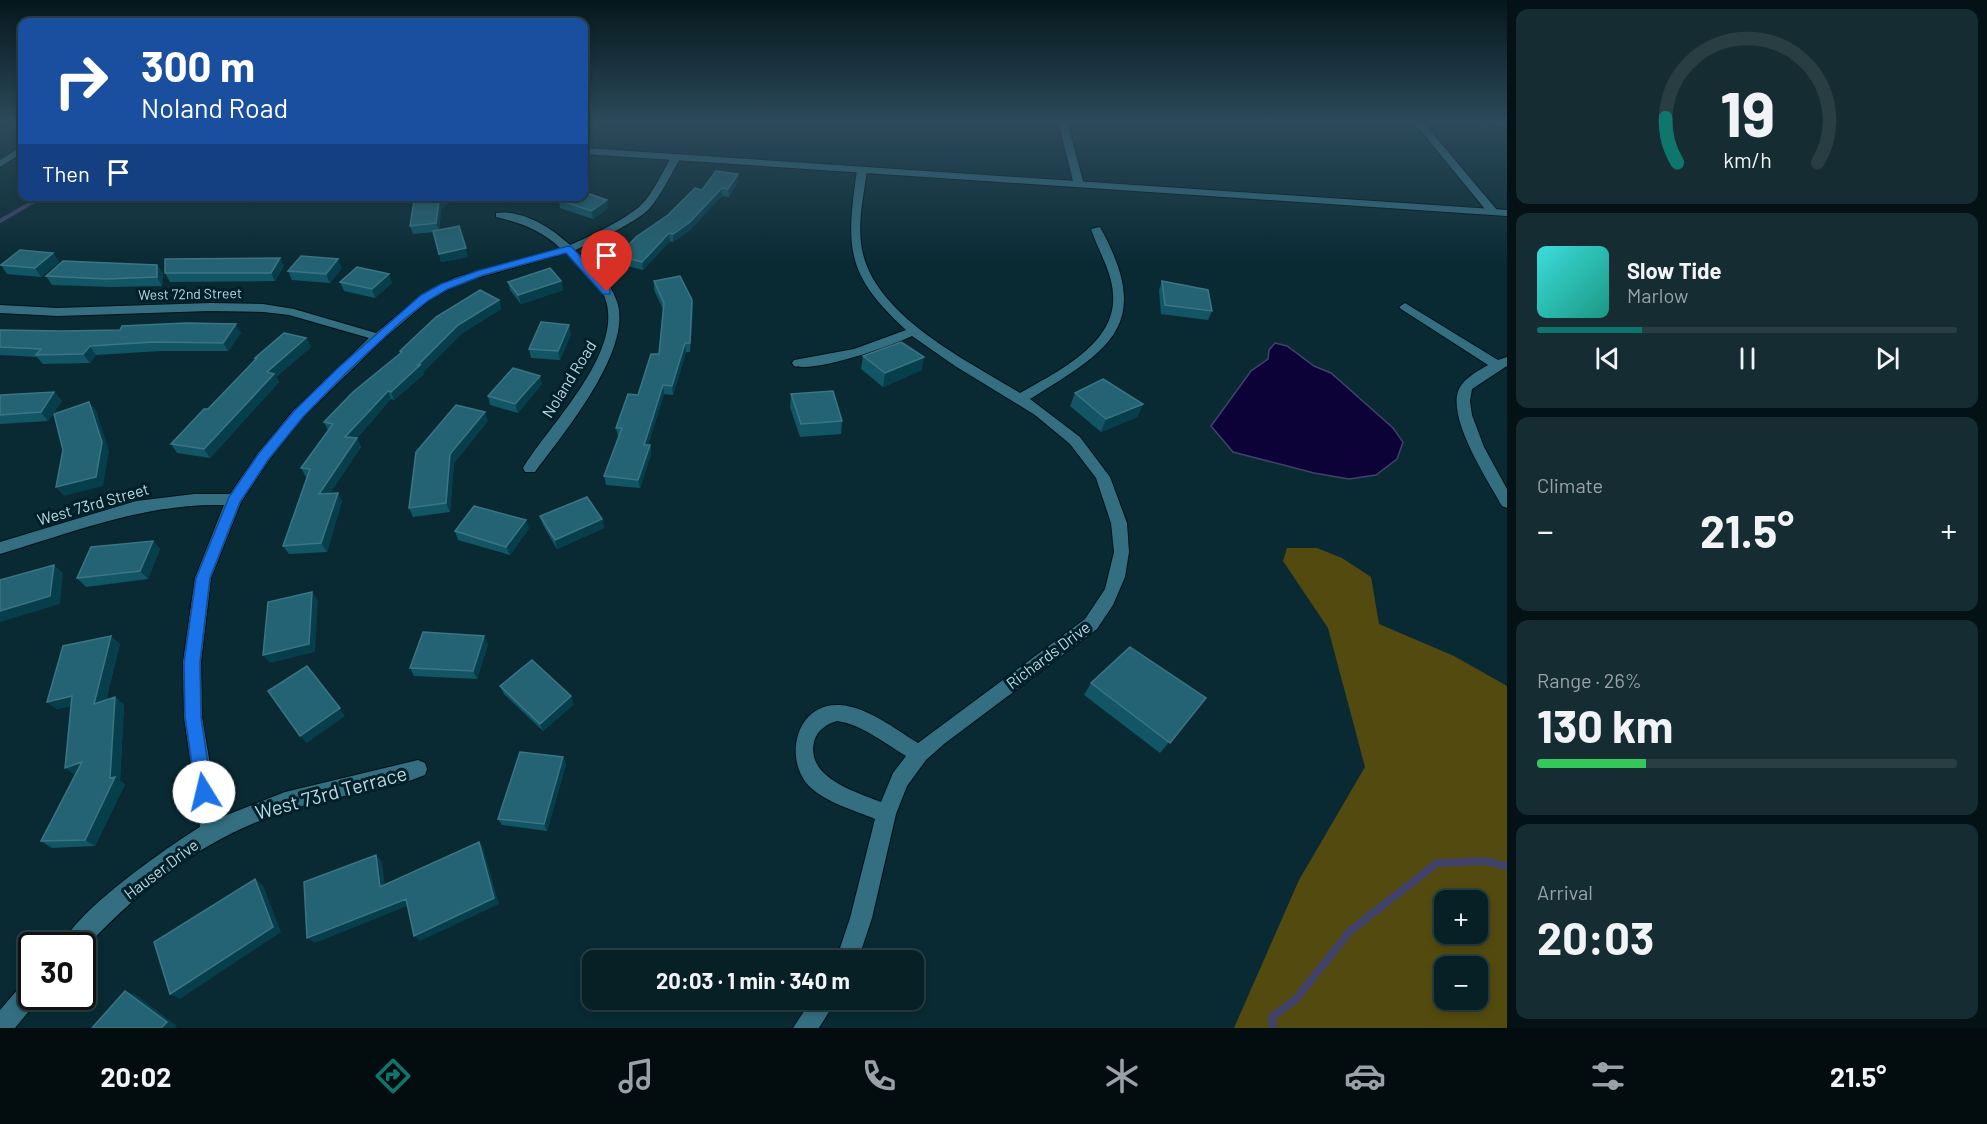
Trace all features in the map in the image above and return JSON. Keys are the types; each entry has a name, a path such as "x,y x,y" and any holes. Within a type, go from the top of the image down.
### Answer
{"street":[{"name":"Hauser Drive","path":"87,932 143,879 211,832 193,717 192,662 203,578 234,500 264,456 298,414 378,337 425,298 444,287 480,273 568,249 591,240 643,208 653,197 669,169"},
{"path":"847,169 1507,213"},
{"path":"1075,169 1079,184"},
{"path":"1457,169 1493,212"},
{"name":"Richards Drive","path":"850,950 861,918 886,814 900,780 919,754 937,738 1091,624 1108,603 1114,589 1120,569 1121,534 1117,514 1093,460 1066,431 913,331 878,297 861,267 856,251 855,232 862,170"},
{"name":"Noland Road","path":"500,215 520,218 541,226 568,249 607,292 612,302 613,329 603,359 530,468"},
{"path":"1020,399 1086,356 1107,338 1118,318 1120,295 1096,229"},
{"name":"West 72nd Street","path":"0,309 58,312 210,307 263,308 290,312 378,337"},
{"path":"1405,307 1502,363 1465,390 1464,400 1465,412 1476,447 1507,502"},
{"path":"798,363 833,359 890,342 913,331"},
{"name":"West 73rd Street","path":"0,548 136,507 194,500 234,500"},
{"path":"886,814 827,787 816,779 804,760 802,746 805,735 822,718 836,713 850,715 919,754"},
{"name":"West 73rd Terrace","path":"211,832 262,810 329,790 418,769"},
{"path":"0,1028 18,1007"},
{"path":"805,1028 818,1010"}],"shaded area":[{"path":"1275,343 1287,346 1314,366 1331,373 1393,428 1403,442 1397,459 1376,475 1349,479 1314,473 1233,452 1211,426 1251,371 1268,359 1269,350"},
{"path":"1287,548 1317,548 1342,558 1371,577 1379,624 1454,656 1507,686 1507,1028 1234,1028 1299,880 1365,767 1328,628 1283,561"}],"building":[{"path":"716,171 738,174 728,189 722,188 690,222 673,234 669,233 642,262 618,256 636,237 668,215 695,188 702,190"},
{"path":"588,193 607,200 591,211 562,201 588,201"},
{"path":"414,201 440,201 436,223 410,226"},
{"path":"459,226 466,248 439,254 433,231"},
{"path":"20,250 53,253 35,268 1,265"},
{"path":"301,256 338,259 326,274 288,271"},
{"path":"280,258 271,273 165,273 165,259"},
{"path":"63,261 157,265 157,277 105,279 46,276"},
{"path":"357,267 389,274 372,289 340,282"},
{"path":"550,268 561,281 518,295 508,282"},
{"path":"680,276 692,300 690,343 685,343 672,386 663,385 644,445 650,445 638,480 604,476 622,428 616,428 628,394 638,395 651,354 659,354 664,303 654,281"},
{"path":"1162,281 1208,290 1212,311 1165,305"},
{"path":"480,290 499,300 458,325 418,365 420,365 391,392 388,391 345,437 357,438 319,494 338,493 321,543 283,546 310,469 301,468 333,424 324,422 353,392 402,352 400,351 436,317"},
{"path":"541,322 569,325 558,351 529,349"},
{"path":"186,323 236,324 223,343 154,342 90,346 83,354 36,355 41,349 0,347 0,330 120,330 122,326"},
{"path":"284,333 306,338 267,372 274,374 204,449 171,444 204,409 208,409 257,358 255,358"},
{"path":"901,342 924,357 885,373 863,356"},
{"path":"513,368 540,376 515,404 488,396"},
{"path":"1103,379 1143,404 1106,419 1075,393"},
{"path":"833,391 842,421 801,424 791,394"},
{"path":"54,392 41,412 0,415 1,395"},
{"path":"89,402 102,442 96,477 56,487 63,450 54,414"},
{"path":"456,405 485,412 450,454 446,503 409,508 416,452"},
{"path":"587,497 602,519 555,540 540,516"},
{"path":"474,506 526,520 506,547 455,531"},
{"path":"153,541 140,571 77,578 91,547"},
{"path":"54,565 50,596 0,611 0,580"},
{"path":"312,592 309,644 263,655 268,602"},
{"path":"423,632 484,636 473,671 410,668"},
{"path":"111,636 94,704 115,697 110,778 115,777 85,840 41,841 82,762 65,768 72,696 47,702 63,646"},
{"path":"1130,647 1206,698 1170,743 1091,683"},
{"path":"532,660 571,696 540,724 500,686"},
{"path":"307,666 340,708 300,736 268,691"},
{"path":"520,752 563,757 544,824 498,819"},
{"path":"479,842 494,898 414,936 406,899 307,938 304,882 376,855 380,887"},
{"path":"255,879 273,927 170,994 154,942"},
{"path":"125,991 167,1022 161,1028 92,1028"}],"waterway":[{"path":"0,221 34,201"},
{"path":"1273,1028 1272,1017 1296,999 1350,931 1437,863 1484,861 1507,866"}],"route":[{"path":"204,792 193,717 192,662 203,578 234,500 264,456 298,414 398,318 425,298 458,280 568,249 607,292"}]}
